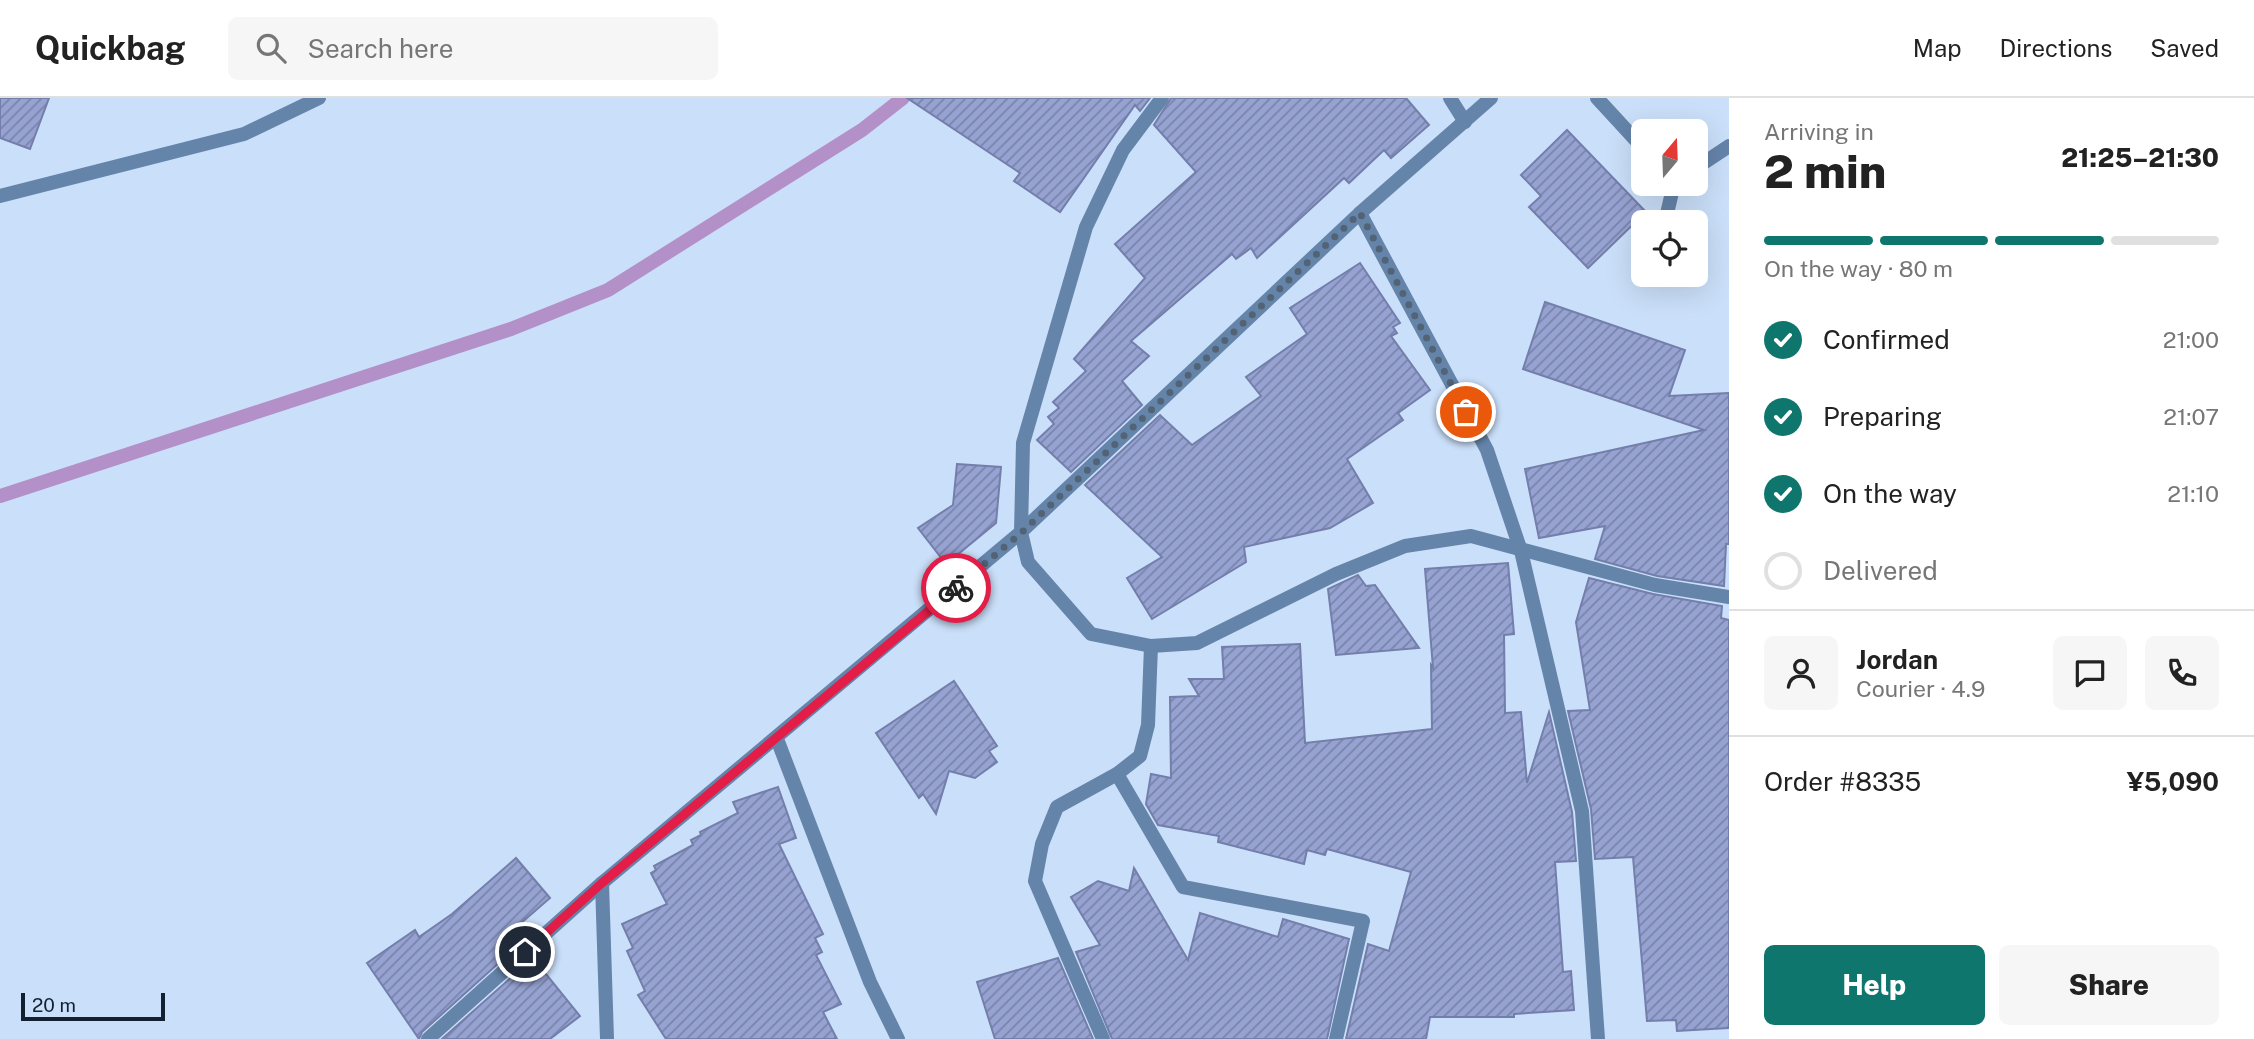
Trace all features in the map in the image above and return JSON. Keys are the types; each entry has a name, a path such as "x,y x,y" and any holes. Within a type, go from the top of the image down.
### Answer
{"street":[{"path":"0,196 244,134 319,98"},
{"path":"1162,98 1123,150 1086,227 1023,443 1021,533 1028,562 1091,634 1151,646 1197,643 1336,574 1405,546 1471,536 1655,585 1729,597"},
{"path":"1450,98 1465,122"},
{"path":"428,1039 602,883 1021,533 1360,213 1491,98"},
{"path":"1597,98 1631,135"},
{"path":"1708,161 1729,146"},
{"path":"1360,213 1487,450 1521,551 1582,811 1598,1039"},
{"path":"1103,1039 1035,881 1042,845 1057,807 1117,774 1139,756 1148,725 1151,646"},
{"path":"777,739 870,982 898,1039"},
{"path":"1117,774 1183,887 1363,921 1336,1039"},
{"path":"602,883 607,1039"}],"building":[{"path":"0,98 49,98 30,149 0,138"},
{"path":"907,98 1150,98 1140,111 1135,105 1060,212 1014,181 1020,173"},
{"path":"1171,98 1406,98 1429,125 1391,158 1384,150 1349,183 1344,178 1257,258 1251,248 1236,259 1232,254 1131,341 1149,356 1122,381 1142,405 1071,472 1037,440 1054,424 1048,417 1059,408 1053,402 1086,371 1074,359 1145,278 1115,244 1196,172 1154,125"},
{"path":"1567,130 1644,210 1631,210 1631,226 1588,268 1529,207 1541,196 1521,175"},
{"path":"1360,263 1400,323 1393,327 1397,333 1391,336 1430,390 1398,413 1403,420 1347,459 1373,503 1330,528 1244,547 1246,562 1152,619 1127,578 1162,557 1085,485 1160,415 1192,445 1261,396 1246,377 1307,334 1290,308"},
{"path":"1545,302 1685,350 1669,396 1729,393 1729,544 1726,544 1724,586 1657,576 1595,559 1605,526 1539,538 1525,469 1704,430 1523,369"},
{"path":"957,464 1001,467 996,523 946,564 918,528 953,505"},
{"path":"1508,563 1514,634 1504,635 1505,713 1521,712 1527,783 1549,712 1572,812 1576,861 1555,862 1563,972 1571,971 1574,1010 1514,1014 1514,1017 1430,1017 1426,1039 1346,1039 1368,944 1389,951 1411,872 1327,849 1325,855 1307,850 1304,864 1218,842 1219,836 1158,825 1146,804 1151,774 1171,778 1170,697 1199,696 1189,679 1224,679 1222,647 1300,644 1305,743 1432,729 1431,665 1433,668 1425,569"},
{"path":"1358,575 1366,586 1375,585 1419,648 1336,655 1328,589"},
{"path":"1589,578 1653,594 1722,606 1721,618 1729,620 1729,1028 1677,1031 1676,1020 1647,1021 1633,857 1595,859 1591,809 1568,711 1590,710 1576,622"},
{"path":"954,681 997,746 989,751 997,762 975,778 949,771 936,814 923,794 919,798 876,733"},
{"path":"778,787 796,838 779,844 823,934 815,938 822,952 816,955 841,1004 823,1012 837,1039 666,1039 638,995 645,991 627,951 633,948 622,924 667,904 651,873 656,870 654,866 693,845 691,840 701,835 700,832 738,813 733,802"},
{"path":"516,858 550,898 512,931 521,943 422,1032 419,1039 367,963 415,930 419,937 452,914"},
{"path":"1134,868 1188,960 1200,913 1278,937 1283,919 1349,939 1327,1039 1112,1039 1076,952 1100,945 1071,897 1098,881 1129,891"},
{"path":"533,958 580,1016 550,1039 442,1039"},
{"path":"1058,958 1093,1039 995,1039 977,982"}],"waterway":[{"path":"0,496 511,329 608,290 862,130 903,98"}],"way so far":[{"path":"956,588 1021,533 1360,213 1466,412"}],"route":[{"path":"525,952 602,883 956,588"}]}
